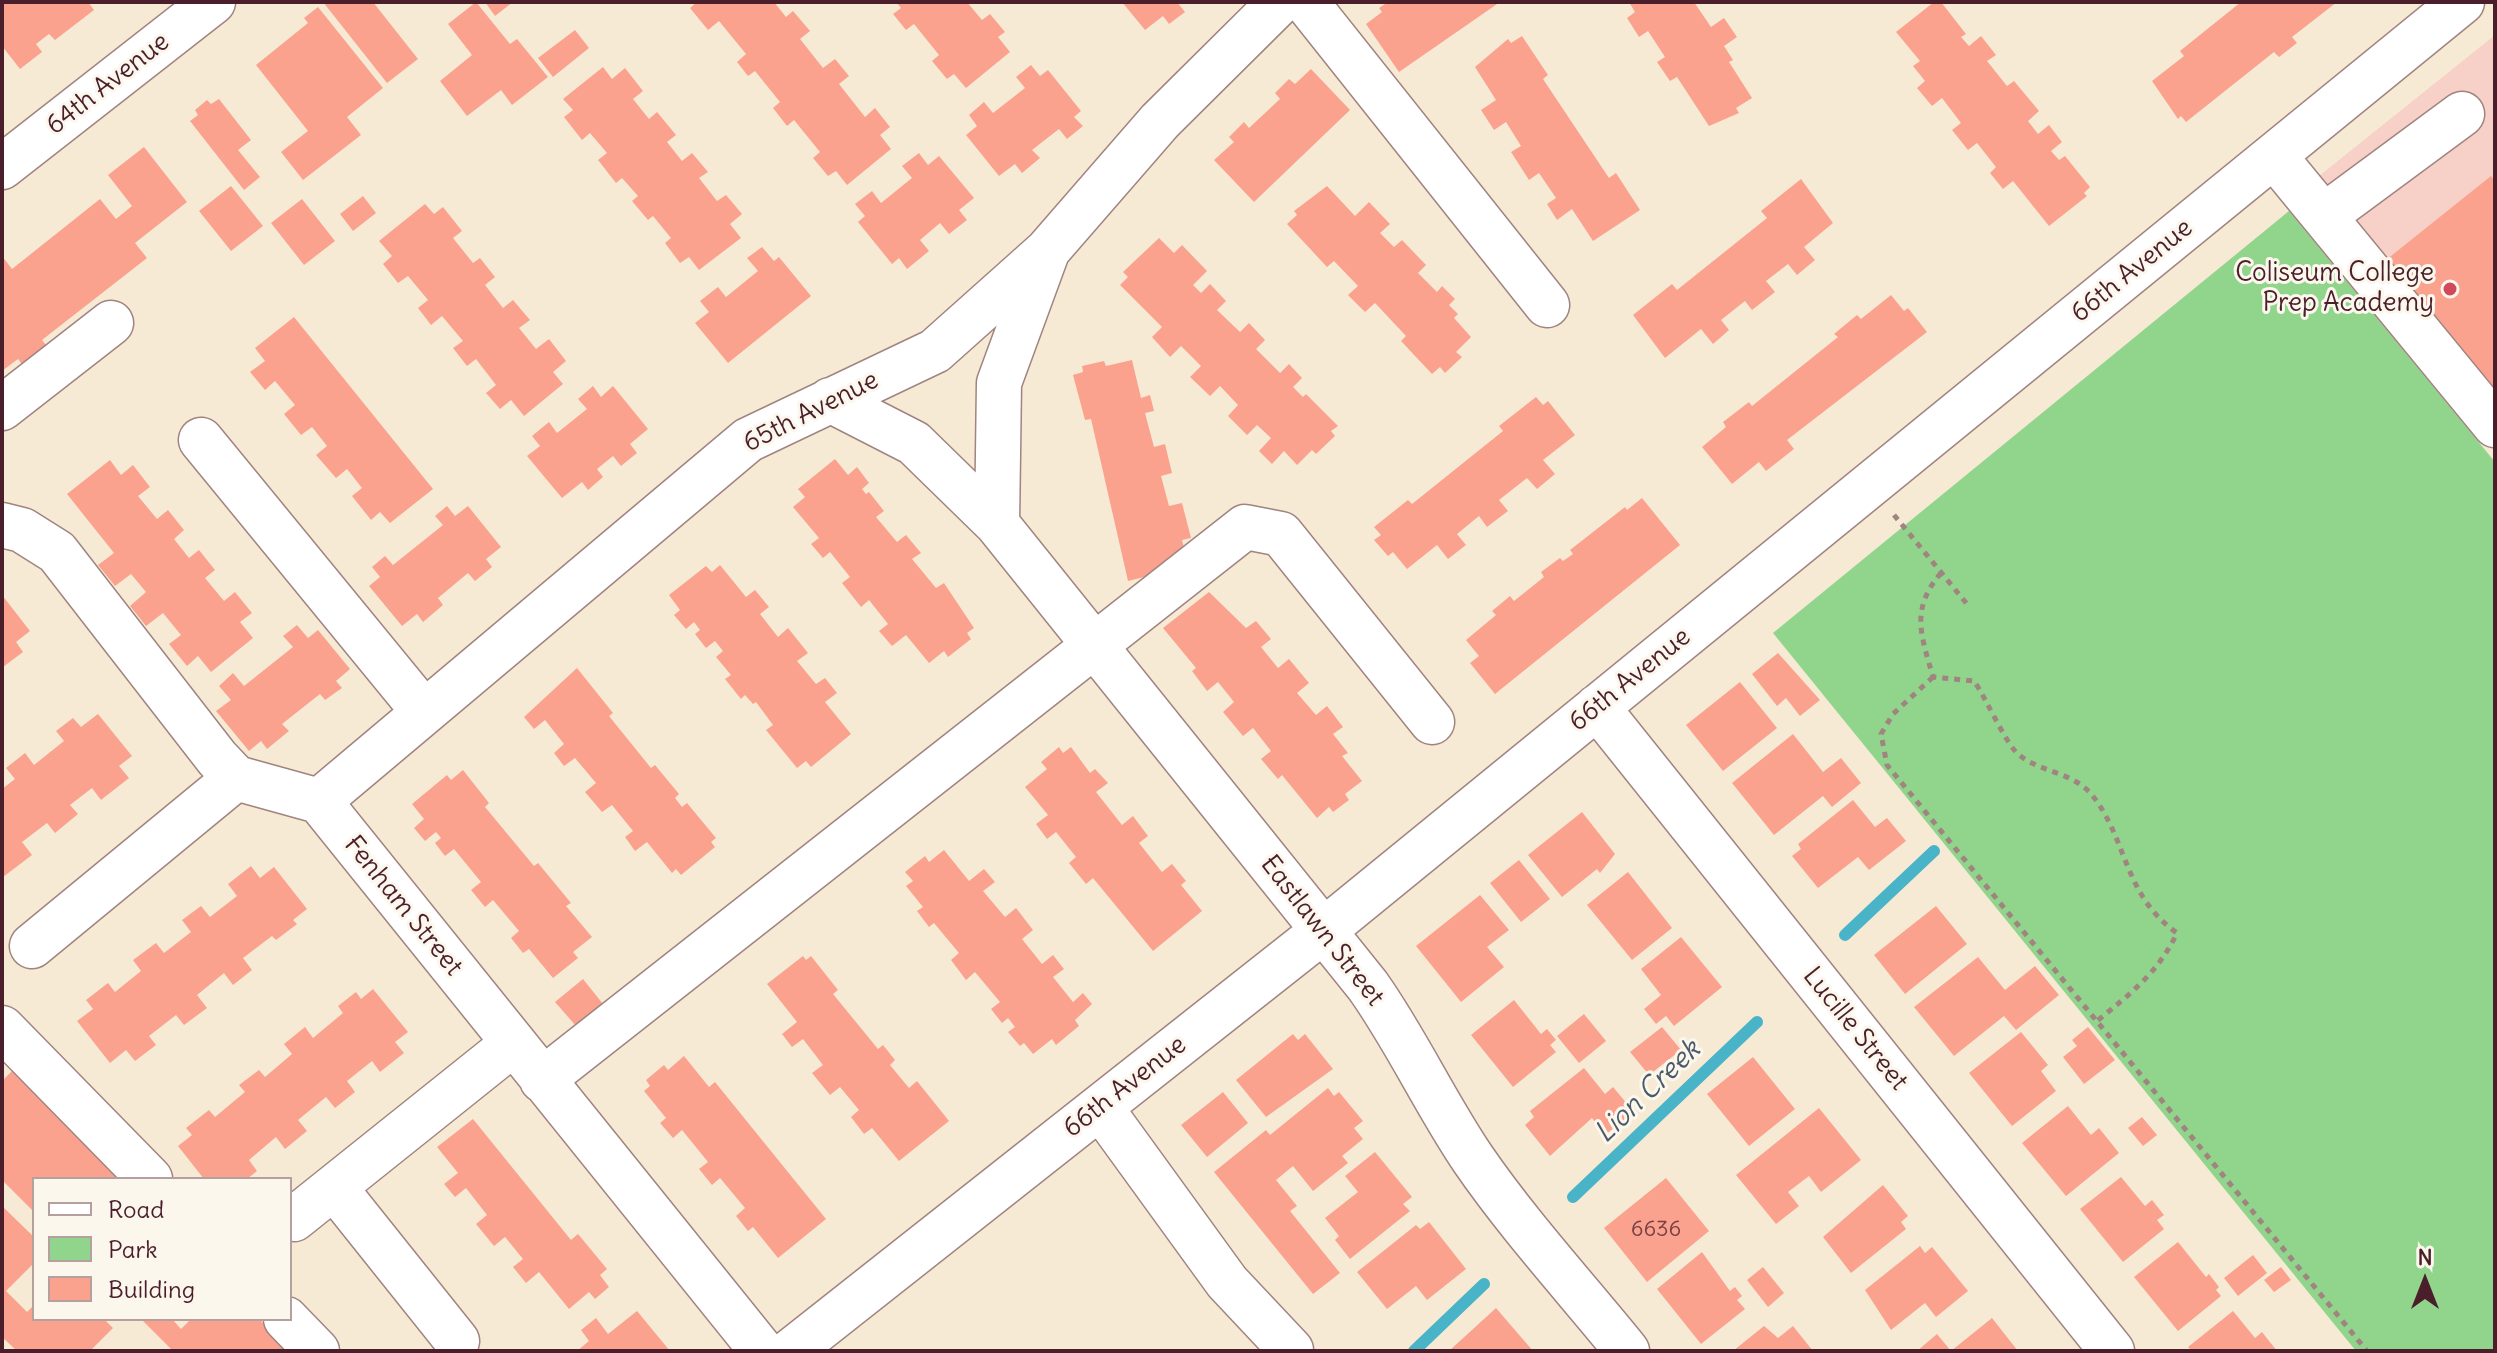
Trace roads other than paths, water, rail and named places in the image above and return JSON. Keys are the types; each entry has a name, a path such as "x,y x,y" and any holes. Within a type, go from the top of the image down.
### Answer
{"street":[{"name":"64th Avenue","path":"2,167 213,2"},
{"name":"65th Avenue","path":"319,801 748,440 935,351 1047,251 1160,121 1280,2"},
{"path":"1306,2 1547,305"},
{"name":"66th Avenue","path":"791,1351 1323,931 1868,483 2275,157 2462,2"},
{"path":"2324,216 2462,114"},
{"path":"2275,157 2495,425"},
{"path":"997,524 999,383 1047,251"},
{"path":"2,408 111,323"},
{"name":"Eastlawn Street","path":"830,400 914,443 997,524 1398,1029 1443,1112 1475,1161 1627,1351"},
{"path":"201,440 424,712"},
{"path":"2,525 22,530 57,552 217,758 236,778 319,801"},
{"path":"542,1080 1245,527 1281,534 1432,722"},
{"name":"Lucille Street","path":"1597,707 2112,1351"},
{"path":"32,946 236,778"},
{"name":"Fenham Street","path":"319,801 762,1351"},
{"path":"2,1028 148,1177"},
{"path":"294,1219 514,1043"},
{"path":"1100,1107 1227,1282 1291,1350"},
{"path":"334,1187 457,1341"},
{"path":"288,1321 317,1351"}],"waterway":[{"name":"Lion Creek","path":"1845,935 1934,851"},
{"name":"Lion Creek","path":"1573,1197 1757,1022"},
{"name":"Lion Creek","path":"1414,1351 1484,1284"}],"place":[{"name":"Coliseum College Prep Academy","path":"2450,289"}]}
